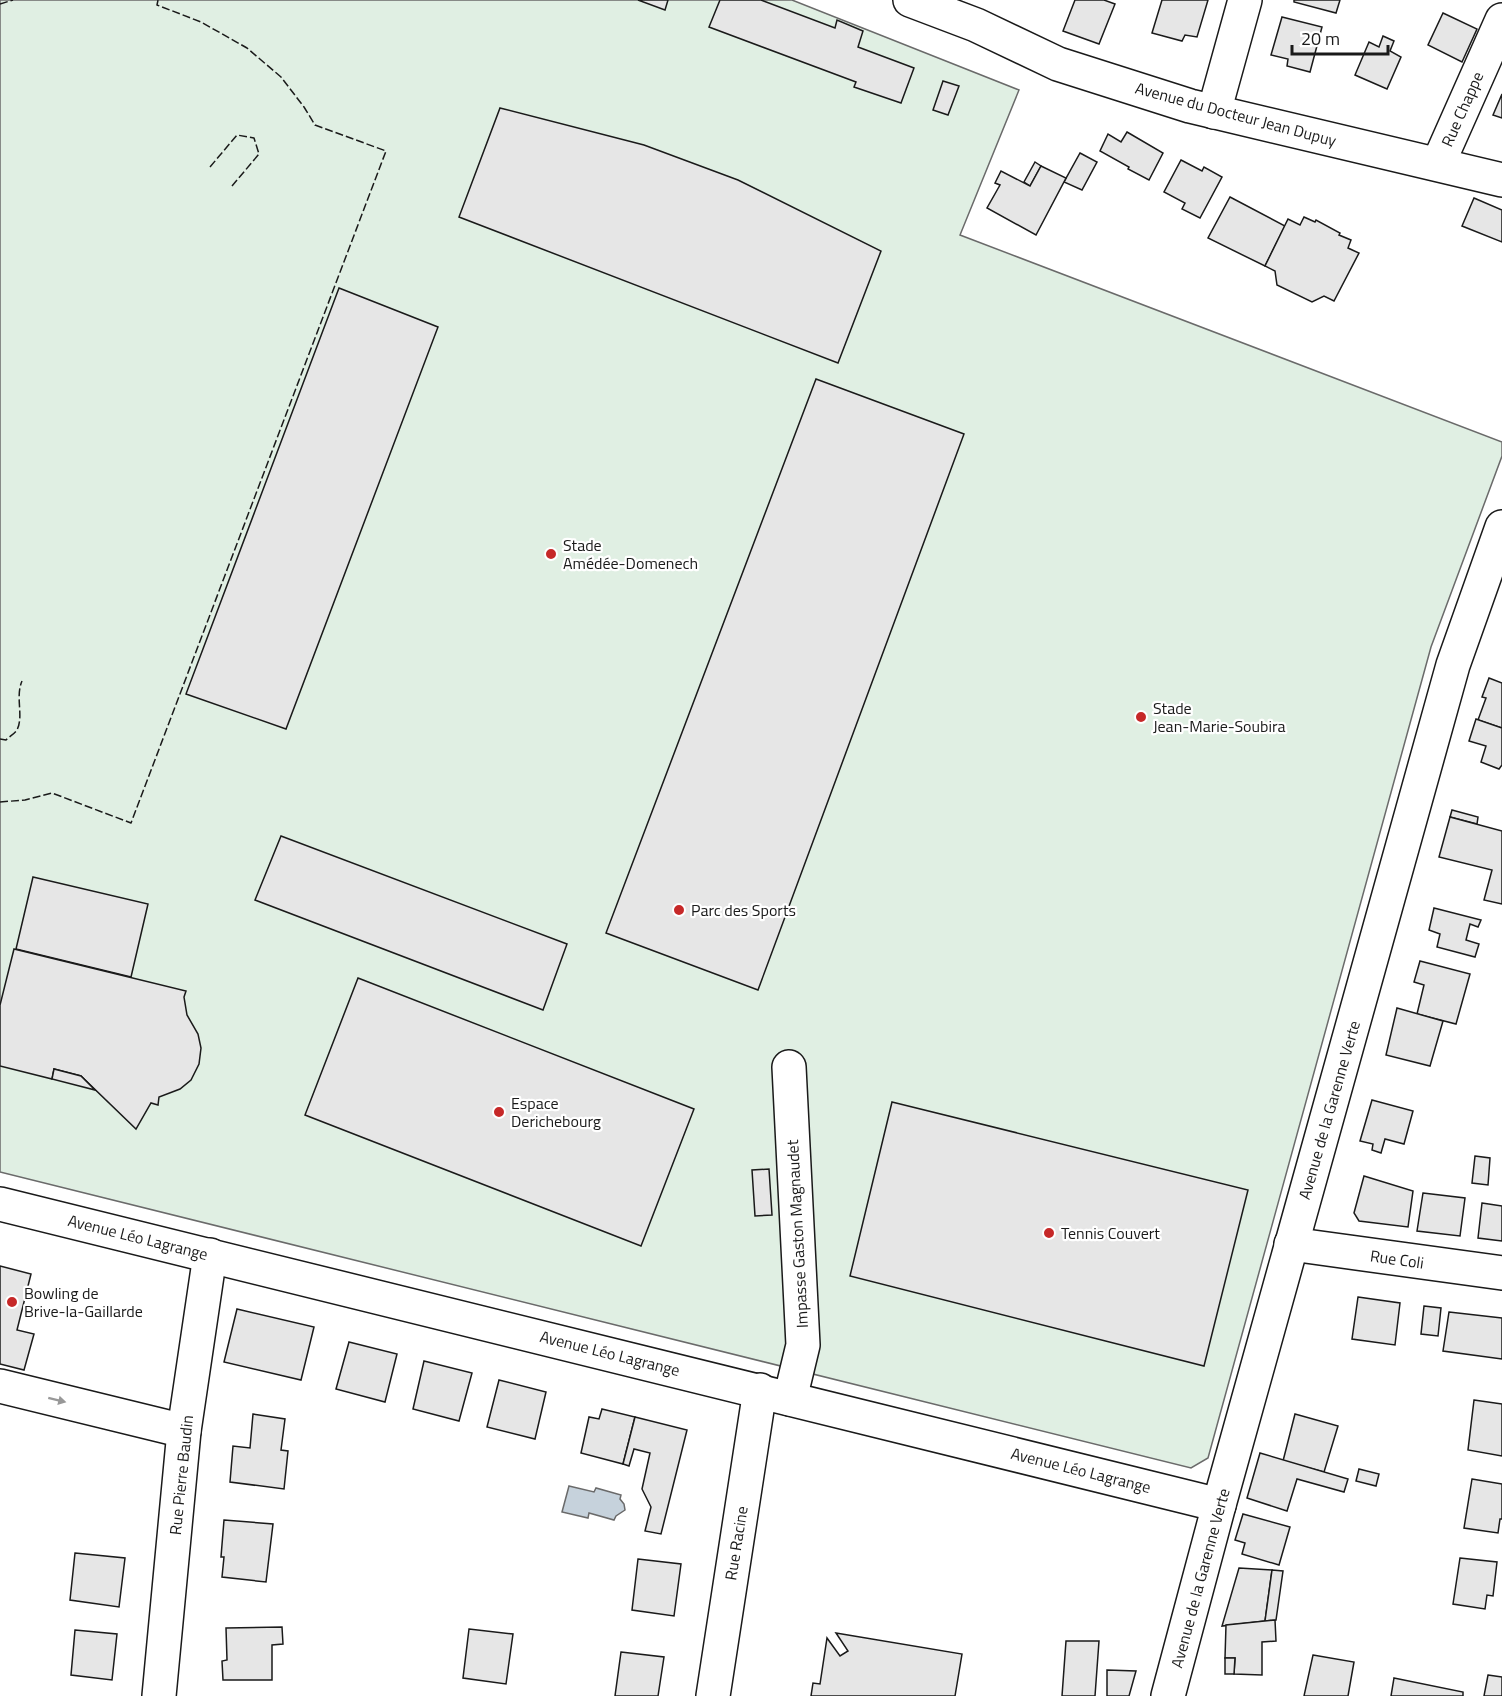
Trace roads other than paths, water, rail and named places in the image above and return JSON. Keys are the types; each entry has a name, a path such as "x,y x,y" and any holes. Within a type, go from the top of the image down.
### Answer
{"street":[{"name":"Avenue du Docteur Jean Dupuy","path":"910,0 976,25 1058,64 1214,112 1502,180"},
{"path":"1214,112 1245,0"},
{"name":"Rue Chappe","path":"1438,164 1502,21"},
{"name":"Avenue de la Garenne Verte","path":"1168,1696 1219,1504 1453,665 1502,527"},
{"name":"Impasse Gaston Magnaudet","path":"775,1395 803,1345 789,1067"},
{"name":"Avenue Léo Lagrange","path":"0,1204 1219,1504"},
{"name":"Rue Coli","path":"1291,1244 1502,1273"},
{"name":"Rue Pierre Baudin","path":"159,1696 184,1431 210,1255"},
{"path":"0,1386 184,1431"},
{"name":"Rue Racine","path":"713,1696 775,1395"}],"place":[{"name":"Stade Amédée-Domenech","path":"551,554"},
{"name":"Stade Jean-Marie-Soubira","path":"1141,717"},
{"name":"Parc des Sports","path":"679,910"},
{"name":"Espace Derichebourg","path":"499,1112"},
{"name":"Tennis Couvert","path":"1049,1233"},
{"name":"Bowling de Brive-la-Gaillarde","path":"12,1302"}]}
